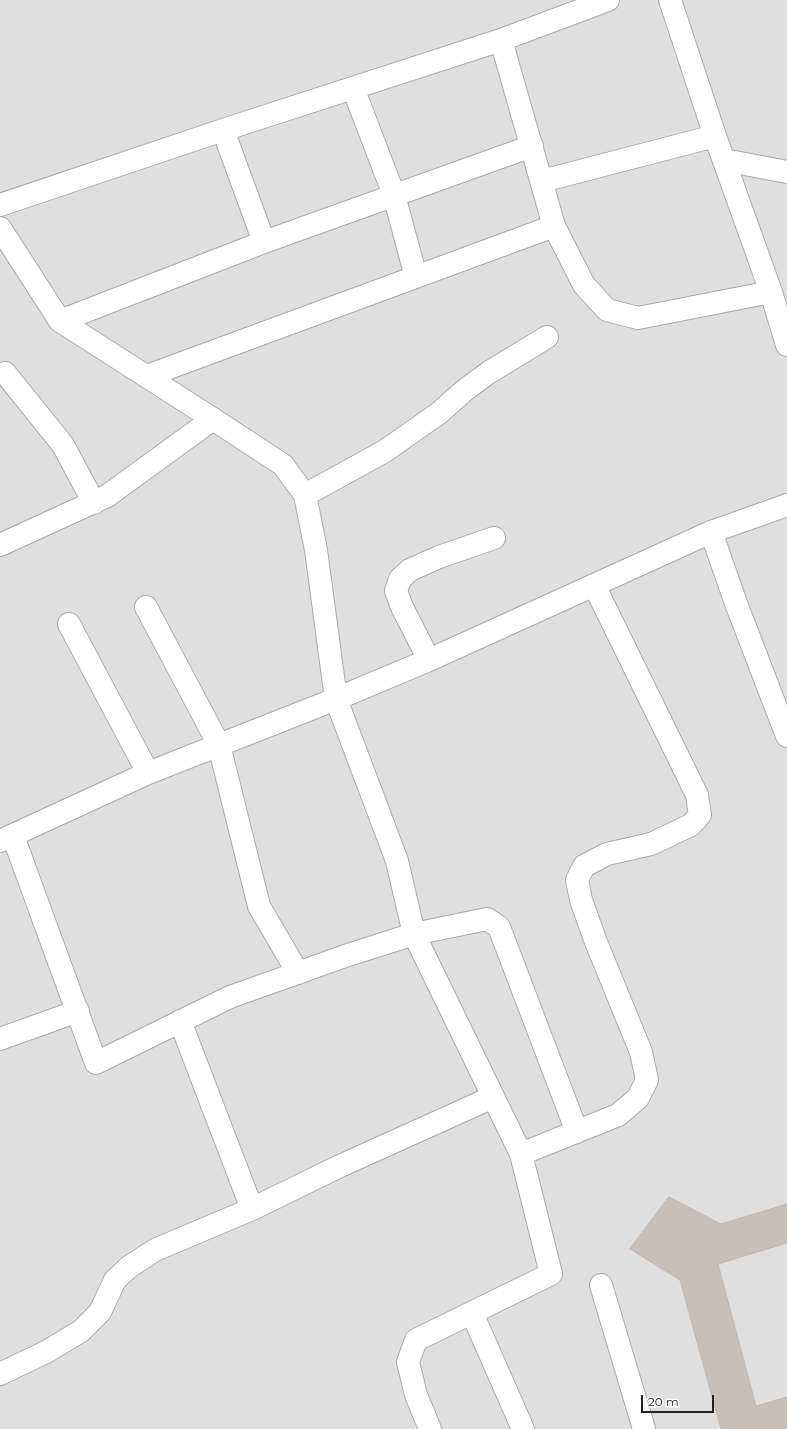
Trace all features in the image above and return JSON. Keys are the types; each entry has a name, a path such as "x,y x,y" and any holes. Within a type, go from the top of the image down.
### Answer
{"street":[{"path":"0,205 223,130 501,40 608,0"},
{"path":"670,0 715,136 771,292 787,345"},
{"path":"501,40 554,226 584,285 607,310 638,318 771,292"},
{"path":"353,88 394,195 416,277"},
{"path":"223,130 264,242"},
{"path":"542,181 715,136"},
{"path":"60,321 264,242 532,146"},
{"path":"724,160 787,172"},
{"path":"147,376 554,226"},
{"path":"0,228 60,321 283,465 305,495 316,550 336,699 397,861 414,934 521,1154 551,1274 416,1340 408,1362 416,1395 430,1429"},
{"path":"305,495 385,451 439,413 465,390 488,373 547,337"},
{"path":"6,373 63,445 94,503"},
{"path":"0,545 107,496 213,419"},
{"path":"577,1132 499,927 487,919 414,934 230,996 96,1063 78,1011 6,839 148,773 336,699 429,660 711,532 787,505"},
{"path":"711,532 737,606 787,736"},
{"path":"429,660 396,592 400,579 410,570 439,557 494,538"},
{"path":"521,1154 618,1115 638,1098 647,1080 641,1052 596,942 581,900 577,880 584,866 607,854 651,844 691,825 700,815 697,795 594,585"},
{"path":"146,607 219,745 259,906 298,973"},
{"path":"69,624 148,773"},
{"path":"0,1039 78,1011"},
{"path":"180,1021 252,1209"},
{"path":"0,1374 46,1352 81,1331 100,1312 115,1280 128,1267 155,1250 252,1209 340,1166 493,1097"},
{"path":"601,1285 644,1429"},
{"path":"472,1313 523,1429"}],"shaded area":[{"path":"0,0 787,0 787,1429 0,1429"}],"building":[{"path":"669,1197 721,1224 787,1204 787,1243 718,1264 756,1406 787,1397 787,1429 721,1429 680,1280 630,1249"}]}
